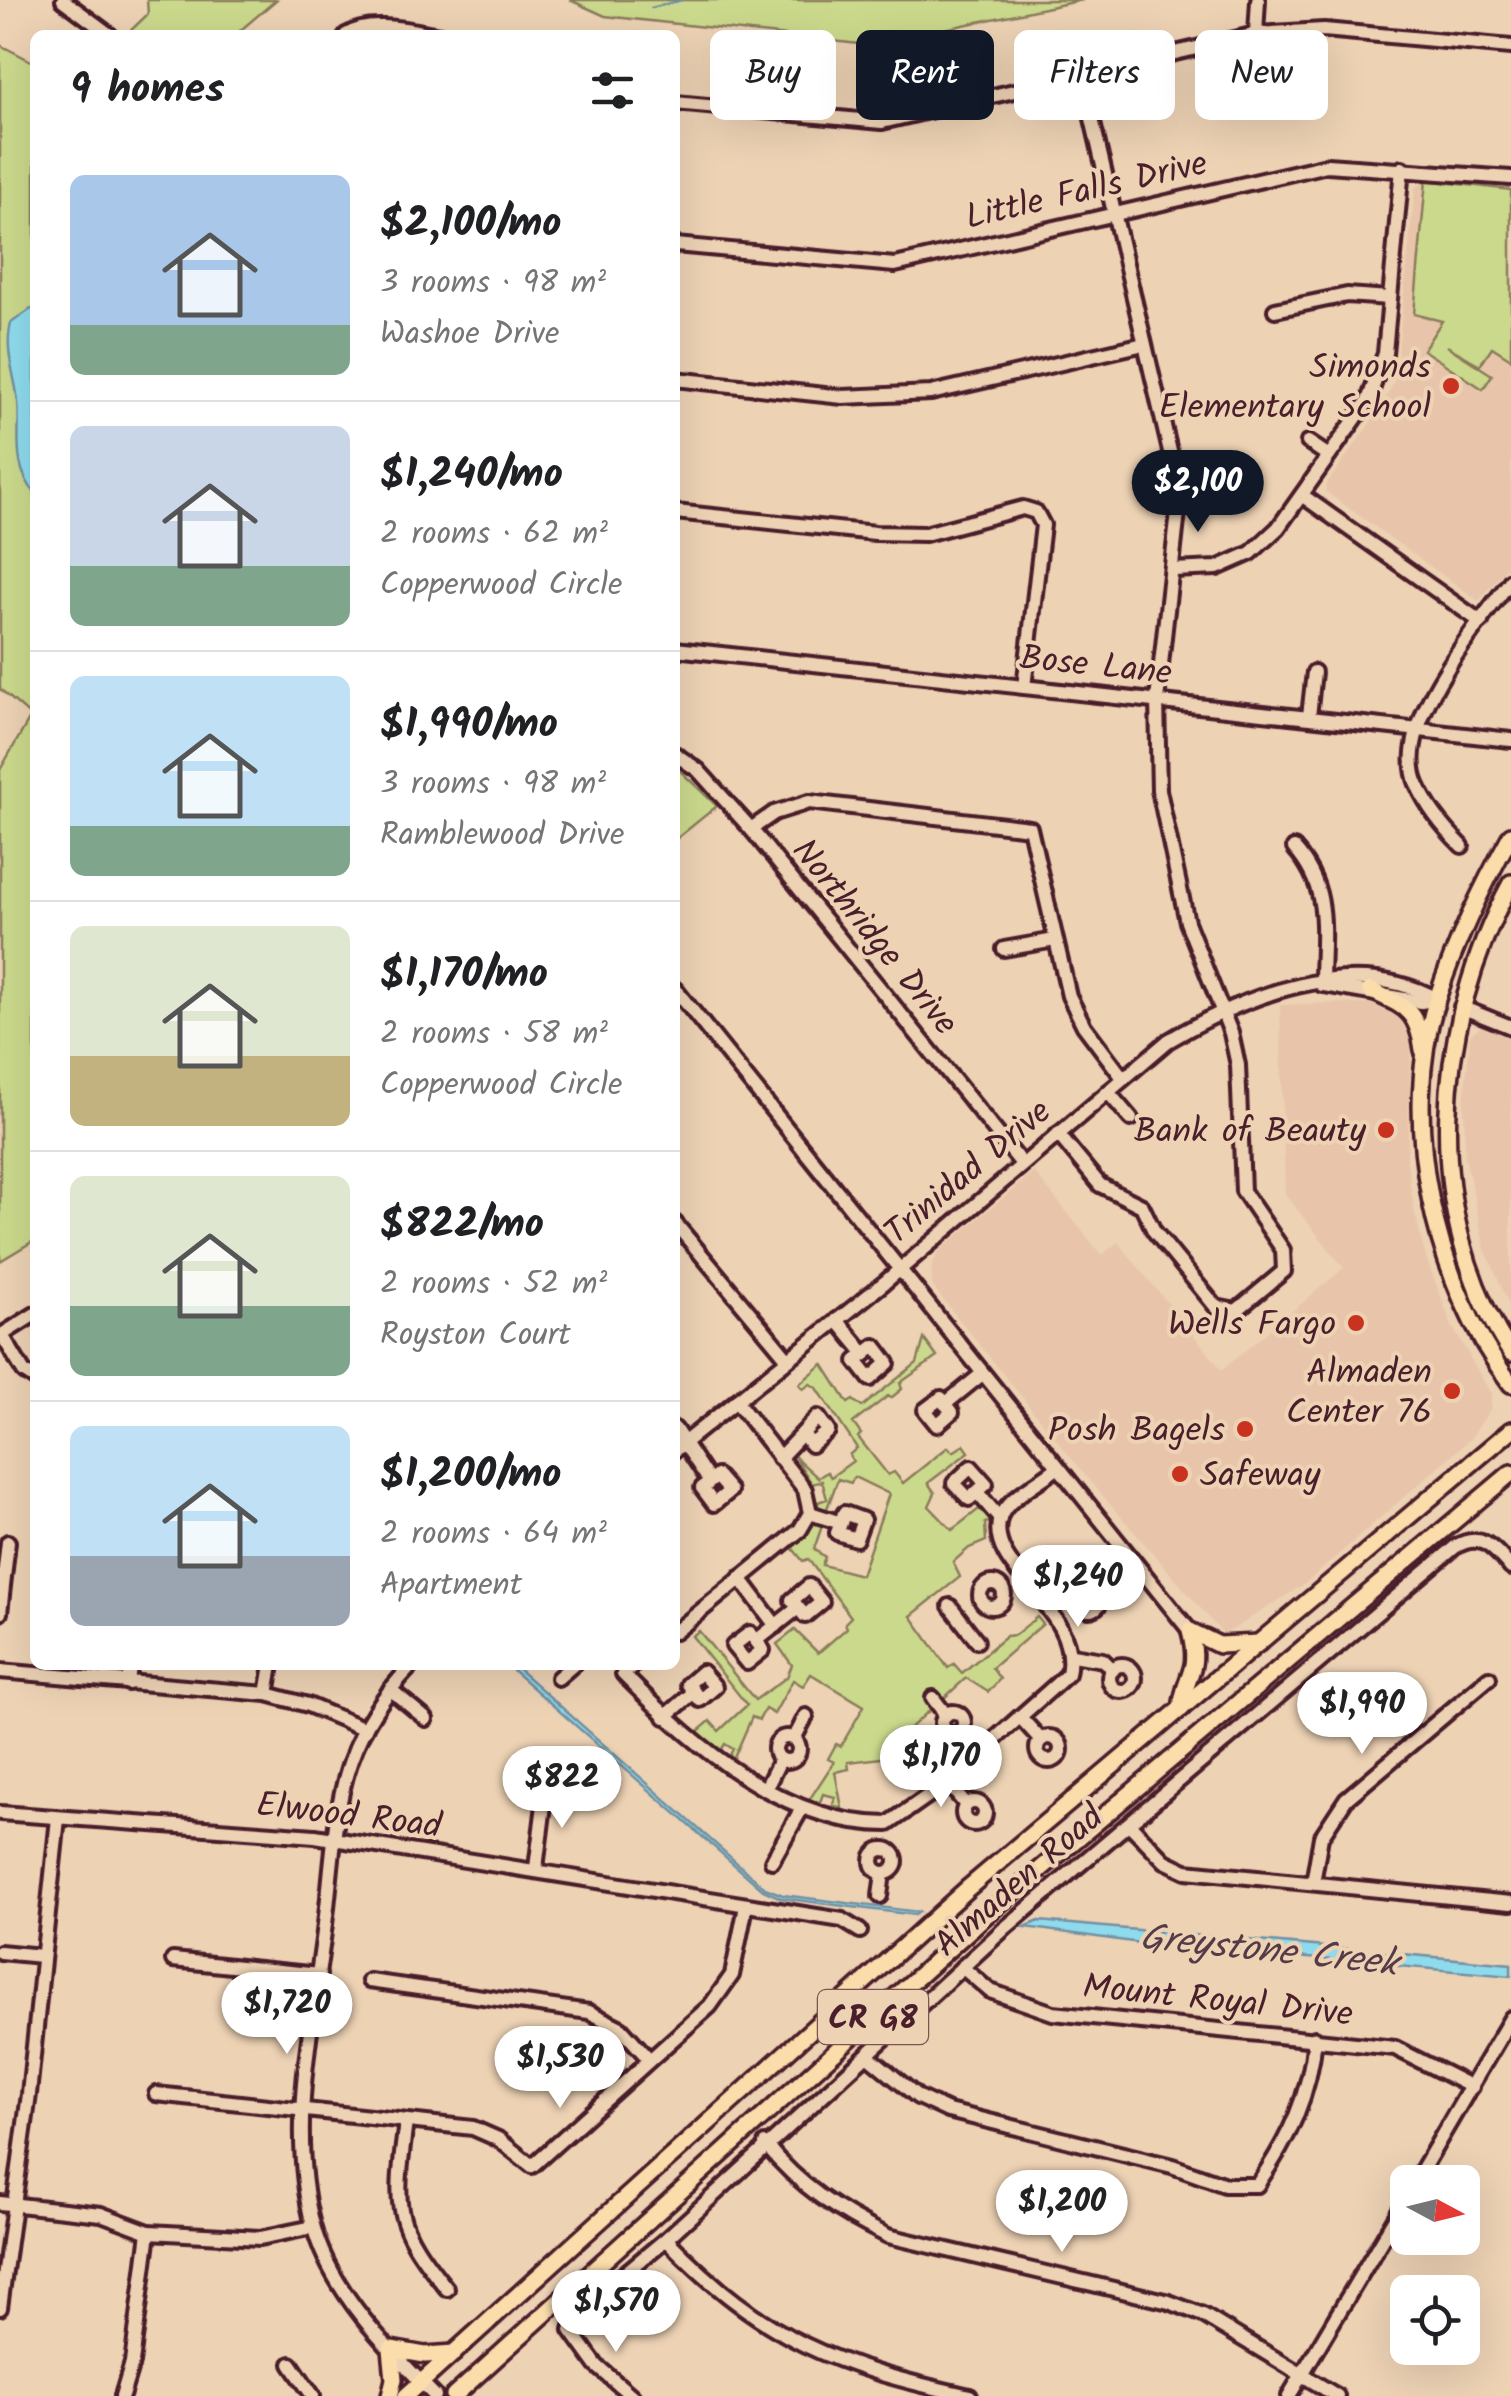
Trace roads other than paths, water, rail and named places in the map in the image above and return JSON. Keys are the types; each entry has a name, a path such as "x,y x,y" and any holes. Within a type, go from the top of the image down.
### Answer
{"main road":[{"path":"1511,836 1481,891 1436,999 1426,1069 1424,1150 1440,1246 1474,1325 1511,1384"},
{"path":"1511,883 1461,1007 1447,1124 1454,1201 1475,1278 1511,1353"},
{"path":"1370,990 1410,1010 1419,1027 1426,1069"},
{"name":"Trinidad Drive","path":"1436,999 1461,1007"},
{"name":"CR G8","path":"406,2396 967,1889 1511,1430"},
{"name":"CR G8","path":"454,2396 986,1916 1511,1472"},
{"path":"1190,1631 1219,1645 1258,1642"},
{"path":"1181,1709 1183,1692 1196,1667 1190,1631"},
{"path":"390,2396 394,2379 391,2349 425,2355 454,2354"}],"street":[{"path":"63,0 103,30"},
{"path":"1256,30 1258,0"},
{"path":"376,30 406,30"},
{"path":"1328,30 1511,47"},
{"path":"680,103 882,122 1014,92"},
{"path":"1058,1134 1100,1184 1142,1206 1154,1231 1216,1308 1236,1312 1284,1272 1283,1250 1242,1192 1238,1065 1187,922 1160,790 1157,700 1180,494 1093,120"},
{"name":"Little Falls Drive","path":"680,244 895,264 1312,168 1402,168 1511,178"},
{"path":"1174,570 1217,568 1251,553 1303,496 1368,402 1382,372 1402,168"},
{"path":"1276,310 1347,296 1389,298"},
{"path":"680,380 844,397 930,393 1144,344"},
{"path":"1308,442 1329,456"},
{"path":"1303,496 1482,622"},
{"path":"680,513 875,533 925,534 1022,508 1036,512 1043,525 1024,686"},
{"path":"1462,846 1442,825 1415,781 1418,730 1432,694 1511,580"},
{"name":"Bose Lane","path":"680,650 1511,740"},
{"path":"1310,716 1314,672"},
{"name":"Northridge Drive","path":"680,757 698,770 751,829 1022,1164"},
{"path":"751,829 774,814 809,802 1030,828 1069,996 1084,1026 1123,1078"},
{"path":"1294,848 1309,865 1322,895 1322,985"},
{"path":"1004,949 1056,940"},
{"name":"Trinidad Drive","path":"681,1446 898,1270 1168,1040 1221,1009 1268,993 1337,979 1372,981 1436,999"},
{"name":"Trinidad Drive","path":"1322,985 1370,990 1421,1002 1436,999"},
{"path":"680,996 1190,1631"},
{"name":"Trinidad Drive","path":"1461,1007 1511,1026"},
{"path":"1108,1092 1131,1119"},
{"path":"680,1229 788,1359"},
{"path":"30,1317 1,1335 30,1376"},
{"path":"837,1320 865,1354"},
{"path":"946,1404 982,1374"},
{"path":"680,1628 800,1530 810,1512 805,1490 736,1401"},
{"path":"779,1458 804,1435"},
{"path":"681,1446 710,1482"},
{"path":"1000,1518 1012,1502 1058,1467"},
{"path":"626,1670 665,1716 716,1759 802,1808 888,1824 947,1782 1068,1674 1072,1656 1059,1622 1001,1546 1000,1518 978,1492"},
{"path":"810,1512 841,1524"},
{"name":"Almaden Road","path":"632,2396 578,2345 571,2326 576,2314 666,2238 962,1967 1454,1546 1476,1539 1492,1546 1511,1568"},
{"path":"0,1613 8,1542"},
{"path":"960,1619 982,1603 979,1596 985,1585 997,1584 1003,1590 1022,1575"},
{"path":"740,1578 776,1626"},
{"path":"1059,1622 1079,1606 1077,1594 1082,1588 1104,1587"},
{"path":"950,1606 977,1641"},
{"path":"756,1642 798,1608"},
{"path":"1072,1656 1104,1660 1113,1670 1124,1666 1131,1669 1135,1691"},
{"path":"128,1683 129,1670"},
{"path":"267,1694 271,1670"},
{"path":"407,1670 364,1729 350,1761 319,1976 303,2108 301,2164 313,2227 342,2287 434,2396"},
{"path":"558,1678 567,1670"},
{"path":"0,1671 267,1694 308,1705 364,1729"},
{"path":"665,1716 694,1692 700,1700 715,1687 714,1675"},
{"path":"1314,1882 1321,1836 1346,1798 1489,1678"},
{"path":"390,1689 426,1719"},
{"path":"933,1698 946,1715 962,1716 965,1723 960,1732 977,1756"},
{"path":"766,1788 780,1760 775,1754 776,1743 782,1738 794,1739 806,1716"},
{"path":"1020,1717 1041,1740 1052,1737 1059,1742 1062,1760"},
{"path":"947,1782 966,1805 973,1802 983,1806 986,1826"},
{"path":"536,1868 546,1789"},
{"path":"772,1861 802,1808"},
{"name":"Elwood Road","path":"0,1813 336,1840 536,1868 842,1920 860,1931"},
{"path":"0,2308 16,2203 58,1818"},
{"path":"880,1896 884,1873 873,1860 878,1851 886,1850 888,1824"},
{"path":"1129,1824 1165,1862 1186,1871 1511,1903"},
{"path":"156,2094 472,2128 498,2139 532,2166 710,2006 732,1975 746,1906"},
{"path":"0,1952 42,1956"},
{"path":"173,1960 319,1976"},
{"name":"Mount Royal Drive","path":"962,1967 990,1990 1053,2013 1395,2048 1472,2086"},
{"path":"370,1980 590,2012 621,2028 649,2059"},
{"path":"1425,2165 1511,2018"},
{"path":"867,2055 918,2097 948,2110 1172,2166 1242,2188 1257,2186 1297,2120 1312,2073 1316,2038"},
{"path":"406,2122 398,2189 400,2220 412,2246 447,2288"},
{"path":"765,2144 814,2194 844,2215 888,2236 1169,2302 1203,2315 1337,2396"},
{"path":"0,2203 101,2214 148,2232 260,2238 313,2227"},
{"path":"1289,2396 1390,2226"},
{"path":"122,2396 132,2363 148,2232"},
{"path":"666,2238 702,2277 774,2332 856,2368 970,2396"},
{"path":"291,2364 313,2396"}],"water":[{"path":"30,310 30,485 20,461 18,402 9,343 11,323"},
{"path":"513,1670 520,1670 765,1888 783,1895 919,1912 915,1915 781,1898 763,1890"},
{"name":"Greystone Creek","path":"1039,1921 1511,1964 1511,1976 1147,1944 1025,1927"}],"waterway":[{"path":"651,8 682,0"}],"place":[{"name":"Simonds Elementary School","path":"1451,386"},
{"name":"Bank of Beauty","path":"1386,1130"},
{"name":"Wells Fargo","path":"1356,1323"},
{"name":"Almaden Center 76","path":"1452,1391"},
{"name":"Posh Bagels","path":"1245,1429"},
{"name":"Safeway","path":"1180,1474"}]}
